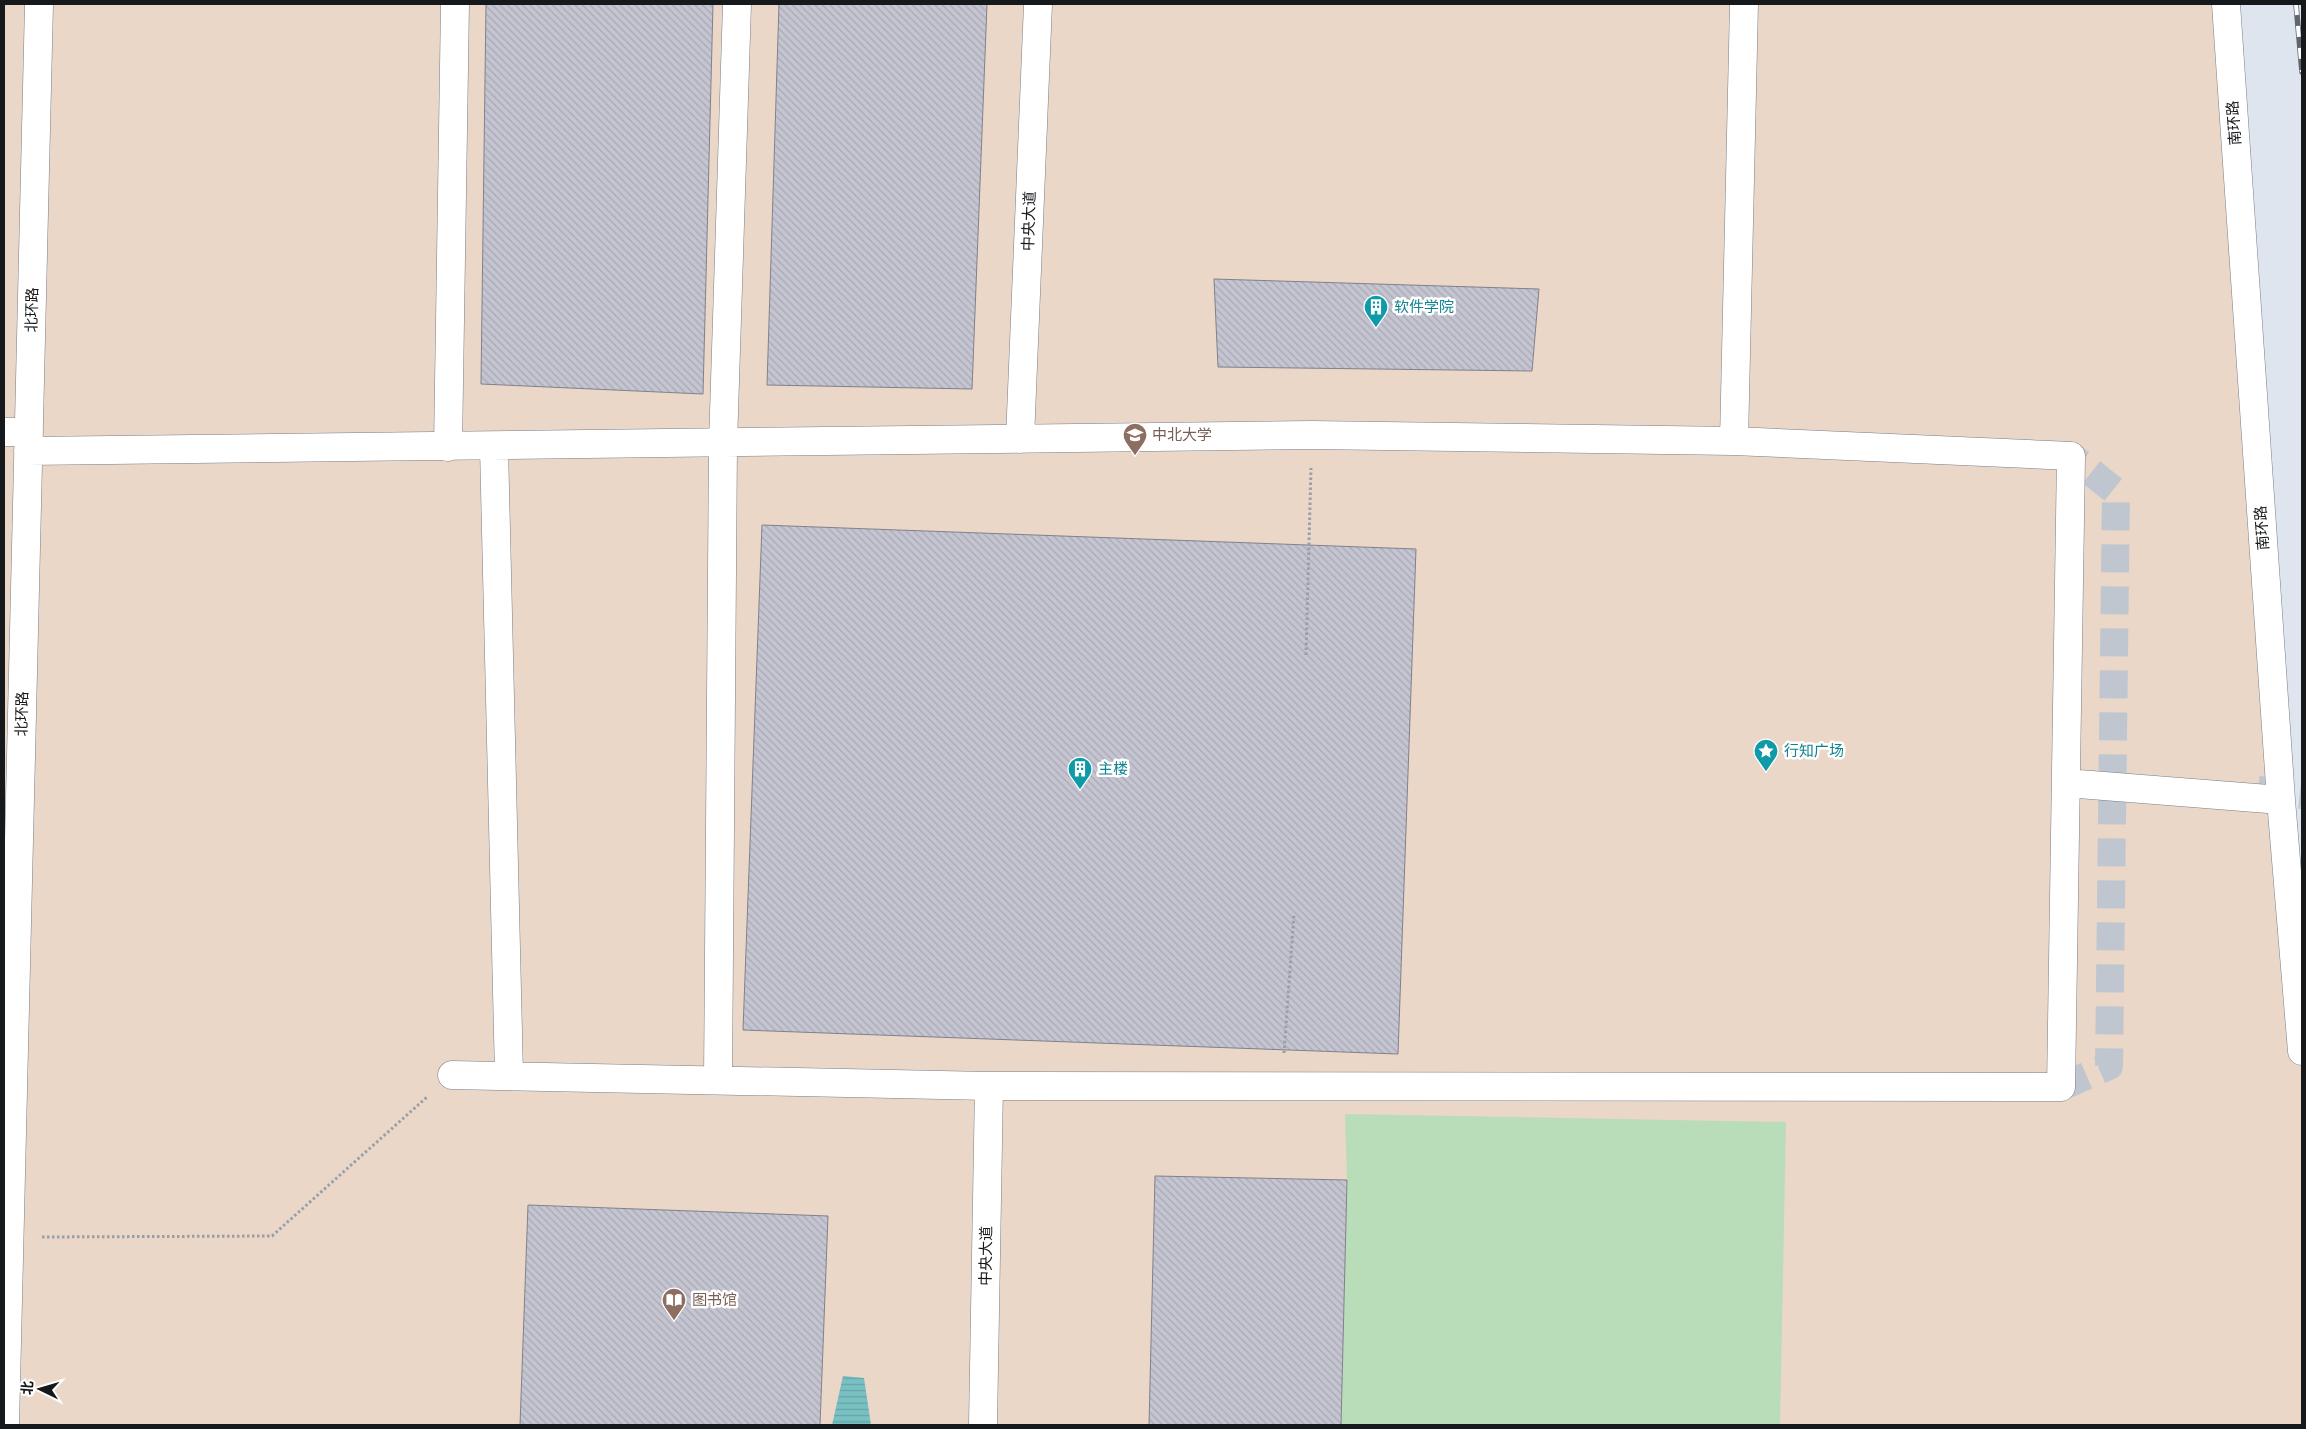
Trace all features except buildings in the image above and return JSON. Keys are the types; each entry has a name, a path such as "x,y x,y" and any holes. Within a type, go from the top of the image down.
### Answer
{"street":[{"name":"北环路","path":"5,1425 20,439 39,4"},
{"path":"448,447 455,4"},
{"path":"718,1080 723,444 737,4"},
{"name":"中央大道","path":"1020,439 1038,4"},
{"path":"1734,441 1744,4"},
{"name":"南环路","path":"2226,4 2281,800 2302,1051"},
{"path":"20,439 494,447 1312,436 1734,441 2071,456 2061,1087 989,1086 452,1075"},
{"path":"494,447 509,1075"},
{"path":"2066,783 2281,800"},
{"name":"中央大道","path":"983,1425 989,1086"}],"path":[{"path":"1306,655 1312,436"},
{"path":"1282,1086 1294,914"},
{"path":"9,1237 272,1236 452,1075"}],"shaded area":[{"name":"中北大学","path":"4,4 2231,4 2302,907 2302,1425 4,1425"}],"green space":[{"path":"1345,1114 1786,1122 1780,1425 1341,1425 1347,1180"}],"water":[{"path":"843,1376 864,1378 871,1425 832,1425"}],"tunnel":[{"path":"2061,1087 2109,1066 2116,492 2071,456"},
{"path":"2258,790 2302,795"}],"railway":[{"path":"2296,4 2302,72"}],"place":[{"name":"软件学院","path":"1376,328"},
{"name":"中北大学","path":"1135,456"},
{"name":"行知广场","path":"1766,772"},
{"name":"主楼","path":"1080,790"},
{"name":"图书馆","path":"674,1321"}]}
